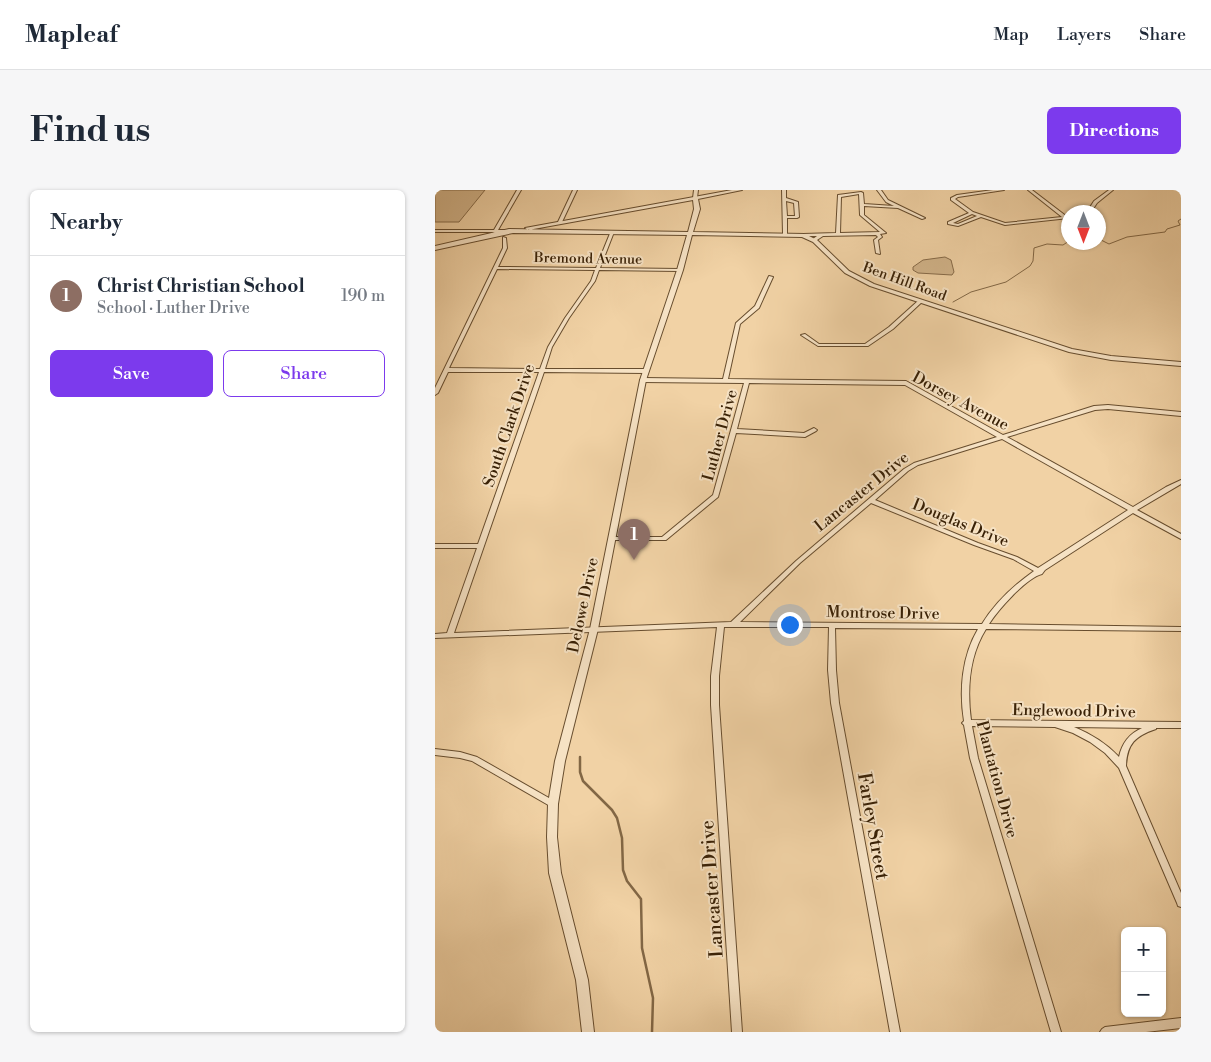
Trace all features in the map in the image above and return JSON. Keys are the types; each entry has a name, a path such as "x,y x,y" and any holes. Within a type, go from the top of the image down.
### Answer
{"street":[{"path":"495,233 519,190"},
{"path":"560,222 575,190"},
{"name":"Delowe Drive","path":"588,1032 583,980 555,873 552,838 553,804 560,761 594,629 644,376 680,270 697,209 696,190"},
{"path":"435,248 495,233 740,190"},
{"path":"784,190 785,234"},
{"path":"879,190 885,199 897,207 923,218"},
{"path":"1002,190 957,196 952,199 972,213 1011,225 1061,219"},
{"path":"1030,190 1061,213"},
{"path":"1093,205 1111,190"},
{"path":"803,235 884,233 862,215 861,191 839,196 838,234"},
{"path":"784,199 796,202 797,216 785,217"},
{"path":"862,205 897,207"},
{"path":"972,213 949,224 958,225 980,216"},
{"path":"435,231 495,233 504,238 506,245 435,393"},
{"path":"504,238 509,231"},
{"name":"Ben Hill Road","path":"509,231 803,235 815,241 841,267 853,275 872,284 921,301 1071,351 1111,358 1181,364"},
{"name":"South Clark Drive","path":"449,636 542,370 557,333 588,291 612,232"},
{"path":"877,234 881,237 876,240 878,254"},
{"path":"815,241 815,239 822,235"},
{"name":"Bremond Avenue","path":"496,268 680,270"},
{"path":"725,381 738,323 757,308 771,277"},
{"path":"803,335 817,345 866,345 891,328 921,301"},
{"name":"Dorsey Avenue","path":"446,370 542,370 747,382 905,383 1181,537"},
{"name":"Luther Drive","path":"612,539 664,538 717,496 747,382"},
{"name":"Lancaster Drive","path":"733,624 798,562 870,500 916,464 1100,406 1181,414"},
{"path":"734,431 805,435 814,430"},
{"name":"Plantation Drive","path":"1055,1032 974,758 966,723 964,696 966,672 973,646 983,627 1007,596 1162,491 1181,482"},
{"name":"Douglas Drive","path":"870,500 1015,558 1040,572"},
{"path":"435,546 481,546"},
{"name":"Lancaster Drive","path":"721,624 715,676 715,705 737,1032"},
{"name":"Montrose Drive","path":"435,636 721,624 1181,629"},
{"name":"Farley Street","path":"832,625 832,670 835,703 895,1032"},
{"name":"Englewood Drive","path":"966,723 1181,725"},
{"path":"1056,724 1095,739 1110,750 1123,766 1181,903"},
{"path":"1123,766 1125,746 1137,733 1155,727 1181,725"},
{"path":"435,752 460,754 474,759 553,804"},
{"path":"1105,1032 1181,1023"}],"shaded area":[{"path":"435,190 485,190 459,222 435,222"},
{"path":"945,257 951,260 954,272 952,275 918,273 913,270 913,267 923,260"}],"waterway":[{"path":"1106,242 1109,244 1127,237 1165,232 1167,229 1180,225 1178,221 1181,219"},
{"path":"953,302 971,292 1006,282 1030,266 1033,261 1034,248 1047,244 1061,245"},
{"path":"580,757 580,772 583,781 612,810 617,818 622,838 623,870 627,881 641,899 642,948 653,998 652,1032"}],"place":[{"name":"Christ Christian School","path":"634,560"}]}
